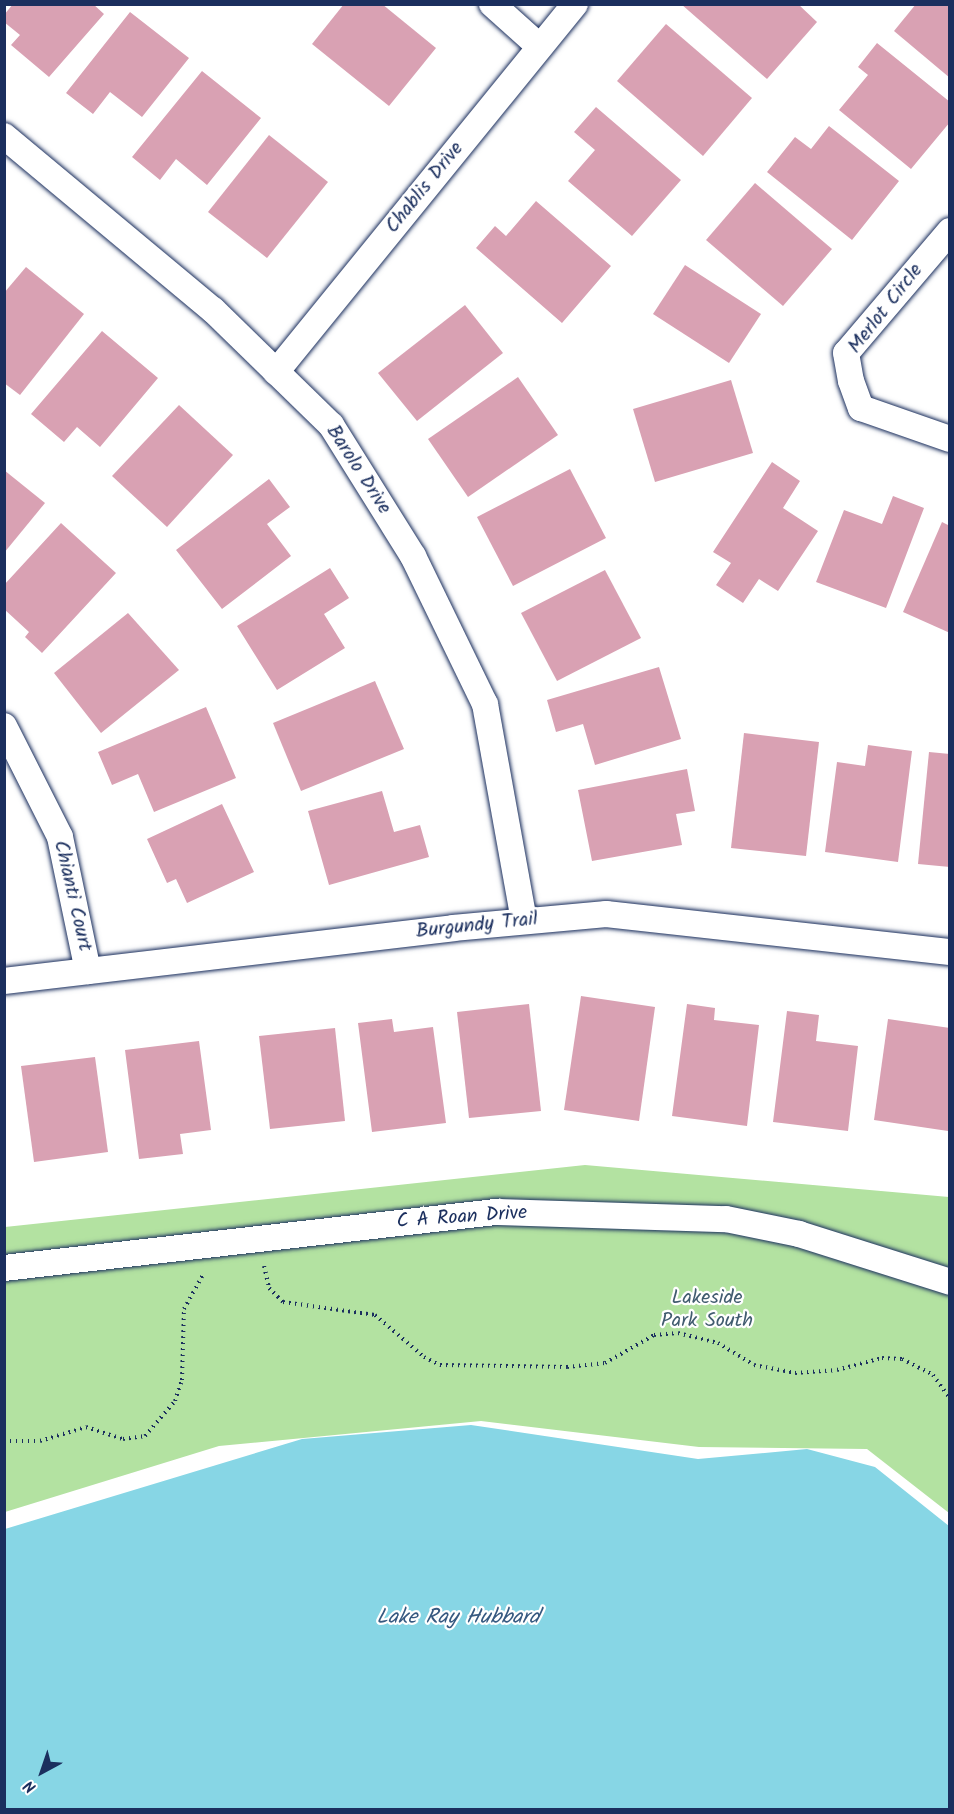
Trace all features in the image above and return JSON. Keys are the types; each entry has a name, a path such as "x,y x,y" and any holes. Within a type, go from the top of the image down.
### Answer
{"street":[{"path":"492,4 540,47"},
{"name":"Chablis Drive","path":"276,372 575,4"},
{"name":"Barolo Drive","path":"4,136 213,310 331,425 407,546 485,704 524,921"},
{"name":"Merlot Circle","path":"950,231 846,353 850,381 861,408 950,439"},
{"name":"Chianti Court","path":"4,726 60,837 88,971"},
{"name":"Burgundy Trail","path":"4,981 524,921 606,914 950,952"},
{"name":"C A Roan Drive","path":"4,1268 498,1212 726,1219 799,1234 950,1282"}],"path":[{"path":"252,1264 263,1262 269,1288 283,1302 375,1315 424,1358 440,1365 567,1367 605,1363 654,1335 678,1333 718,1343 754,1365 795,1373 837,1370 882,1358 902,1359 933,1375 950,1398"},
{"path":"4,1440 40,1441 86,1427 123,1439 145,1436 175,1401 185,1357 184,1309 207,1270"}],"green space":[{"name":"Lakeside Park South","path":"585,1165 949,1197 949,1513 867,1449 699,1447 481,1421 219,1446 5,1512 5,1227"}],"water":[{"name":"Lake Ray Hubbard","path":"471,1425 698,1459 807,1449 875,1467 949,1526 949,1809 5,1809 5,1529 302,1439"}],"building":[{"path":"13,4 93,4 104,14 49,77 11,45 20,35 4,22 4,15"},
{"path":"344,4 382,4 436,48 389,106 312,44"},
{"path":"681,4 798,4 817,22 767,79"},
{"path":"916,4 950,4 950,78 894,31"},
{"path":"130,12 189,58 142,117 110,92 93,114 66,93"},
{"path":"666,24 752,98 703,156 617,81"},
{"path":"877,43 950,102 950,122 911,169 839,110 868,75 858,67"},
{"path":"202,71 261,118 207,185 176,159 160,180 132,157"},
{"path":"596,107 681,180 632,236 568,181 595,150 574,132"},
{"path":"829,126 899,181 852,240 767,172 795,137 811,149"},
{"path":"269,135 328,182 267,258 208,212"},
{"path":"755,183 832,249 783,306 706,240"},
{"path":"536,201 611,266 562,323 476,248 495,226 506,236"},
{"path":"685,265 761,314 729,363 653,314"},
{"path":"26,267 84,314 20,395 4,383 4,293"},
{"path":"465,305 503,353 417,421 378,373"},
{"path":"102,331 158,378 100,447 77,427 64,442 31,414"},
{"path":"518,377 558,435 468,497 428,439"},
{"path":"731,380 753,453 655,482 633,409"},
{"path":"179,405 233,455 167,527 112,476"},
{"path":"772,462 800,481 783,508 818,531 778,591 759,579 743,603 716,585 731,563 713,552"},
{"path":"570,469 606,538 513,586 477,517"},
{"path":"4,470 45,503 4,553"},
{"path":"269,479 290,507 267,524 291,556 222,609 176,550"},
{"path":"893,496 924,508 886,608 816,582 844,510 882,524"},
{"path":"942,522 950,526 950,633 903,612"},
{"path":"61,523 116,573 42,653 25,637 29,632 4,609 4,585"},
{"path":"330,568 349,598 324,614 345,648 277,690 237,626"},
{"path":"605,570 641,638 557,681 521,613"},
{"path":"128,613 179,670 101,733 54,673"},
{"path":"659,667 681,739 595,765 583,724 556,732 547,700"},
{"path":"375,681 404,749 301,791 273,723"},
{"path":"206,707 236,778 154,812 138,774 112,785 98,752"},
{"path":"744,733 819,742 806,856 731,848"},
{"path":"868,745 912,751 898,862 825,852 837,762 865,766"},
{"path":"929,752 950,754 950,867 918,864"},
{"path":"687,769 695,811 676,814 682,845 592,861 578,790"},
{"path":"382,791 394,832 420,825 429,857 329,885 308,811"},
{"path":"222,804 254,872 187,903 176,879 167,883 147,839"},
{"path":"581,996 655,1007 639,1121 564,1110"},
{"path":"529,1004 541,1111 469,1118 457,1012"},
{"path":"687,1004 715,1008 714,1020 759,1025 747,1126 672,1116"},
{"path":"787,1011 819,1015 816,1041 858,1046 848,1131 773,1122"},
{"path":"392,1019 394,1032 433,1027 446,1123 372,1132 358,1023"},
{"path":"888,1019 950,1028 948,1131 874,1120"},
{"path":"335,1028 345,1121 270,1129 259,1036"},
{"path":"199,1041 211,1130 180,1134 183,1154 139,1159 125,1050"},
{"path":"95,1057 108,1152 34,1162 21,1066"}]}
